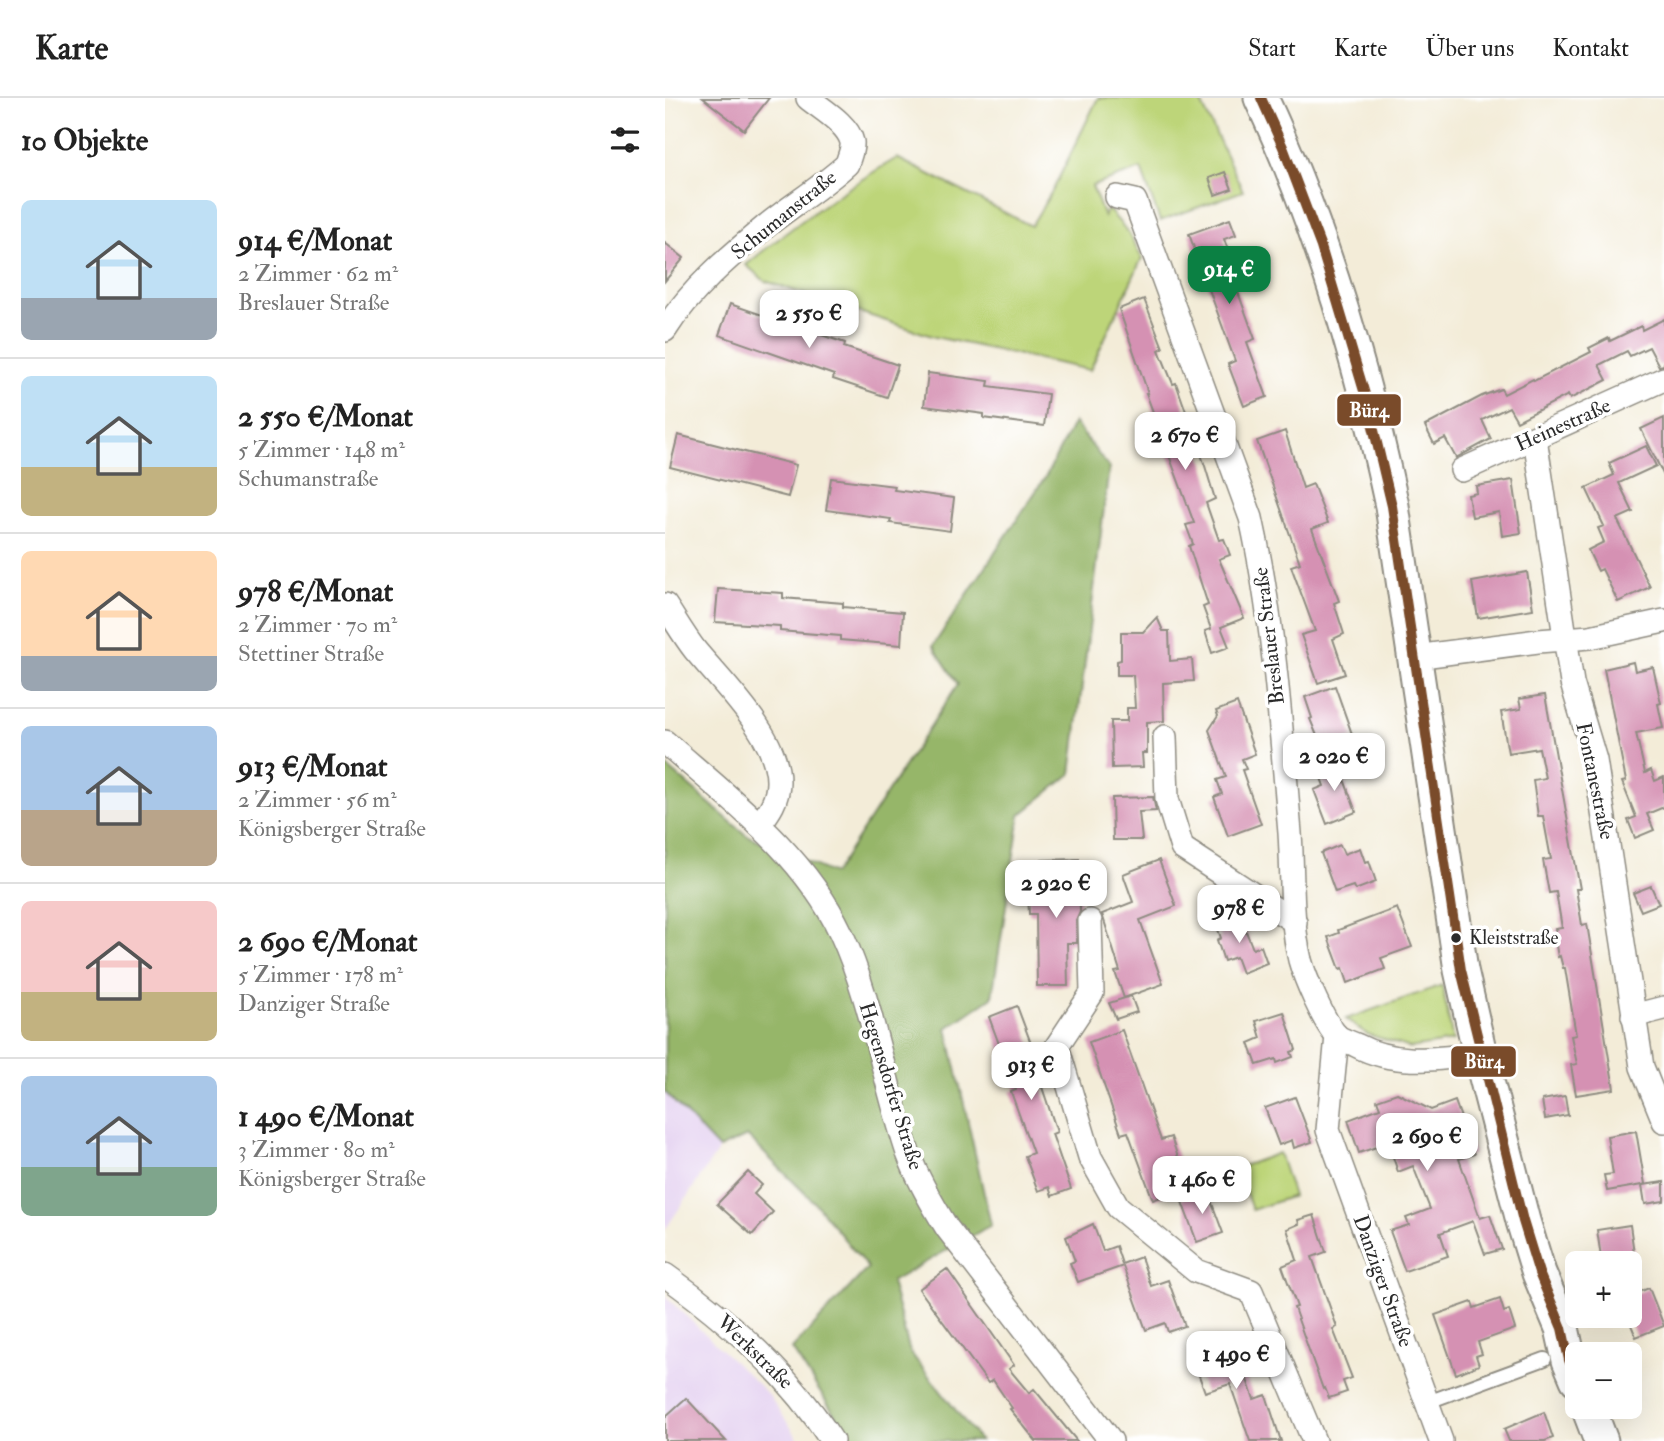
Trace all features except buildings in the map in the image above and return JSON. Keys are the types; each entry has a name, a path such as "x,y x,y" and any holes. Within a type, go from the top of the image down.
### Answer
{"street":[{"name":"Schumanstraße","path":"665,330 713,272 766,226 846,164 852,142 846,130 808,98"},
{"path":"1261,98 1309,209 1349,331 1392,506 1461,970 1523,1221 1565,1342"},
{"name":"Breslauer Straße","path":"1117,197 1135,201 1251,518 1269,614 1300,958 1311,993 1337,1036"},
{"name":"Heinestraße","path":"1462,470 1664,379"},
{"name":"Fontanestraße","path":"1535,438 1572,683 1595,760 1642,1067 1664,1121"},
{"path":"665,605 689,642 755,724 773,754 778,781 773,807 759,825"},
{"path":"1415,657 1590,637 1664,621"},
{"path":"1165,737 1167,799 1182,848 1295,922"},
{"name":"Hegensdorfer Straße","path":"665,742 759,825 815,888 840,932 860,980 908,1153 927,1197 947,1228 1111,1441"},
{"path":"1090,921 1092,993 1057,1046 1090,1157 1118,1207 1196,1270 1251,1291 1314,1441"},
{"path":"1633,1016 1664,1008"},
{"path":"1337,1036 1364,1050 1403,1060 1443,1059 1480,1054"},
{"name":"Danziger Straße","path":"1337,1036 1328,1130 1441,1441"},
{"name":"Werkstraße","path":"665,1275 692,1294 764,1356 799,1394 832,1441"},
{"path":"1593,1419 1601,1441"}],"lane":[{"path":"1428,1402 1545,1359"}],"shaded area":[{"path":"665,1092 719,1149 665,1230"},
{"path":"665,1296 768,1394 800,1441 665,1441"}],"green space":[{"path":"1098,98 1199,98 1243,191 1160,221 1141,169 1092,186 1104,217 1108,209 1128,232 1142,258 1090,370 935,337 765,281 746,265 819,208 897,158 1031,226 1054,188"},
{"path":"1074,422 1109,468 1071,774 1020,815 992,997 947,1028 991,1225 891,1282 910,1352 980,1441 852,1441 792,1349 868,1268 815,1203 747,1136 719,1149 665,1092 665,765 746,835 834,874 958,684 933,646 1046,476"},
{"path":"1442,985 1453,1041 1410,1048 1367,1034 1346,1019"},
{"path":"1279,1153 1293,1196 1252,1210 1237,1168"}],"transit line":[{"name":"Bür4","path":"1261,98 1283,147 1321,247 1367,401 1392,506 1461,970 1523,1221 1565,1342"}],"place":[{"name":"Kleiststraße","path":"1456,938"}]}
